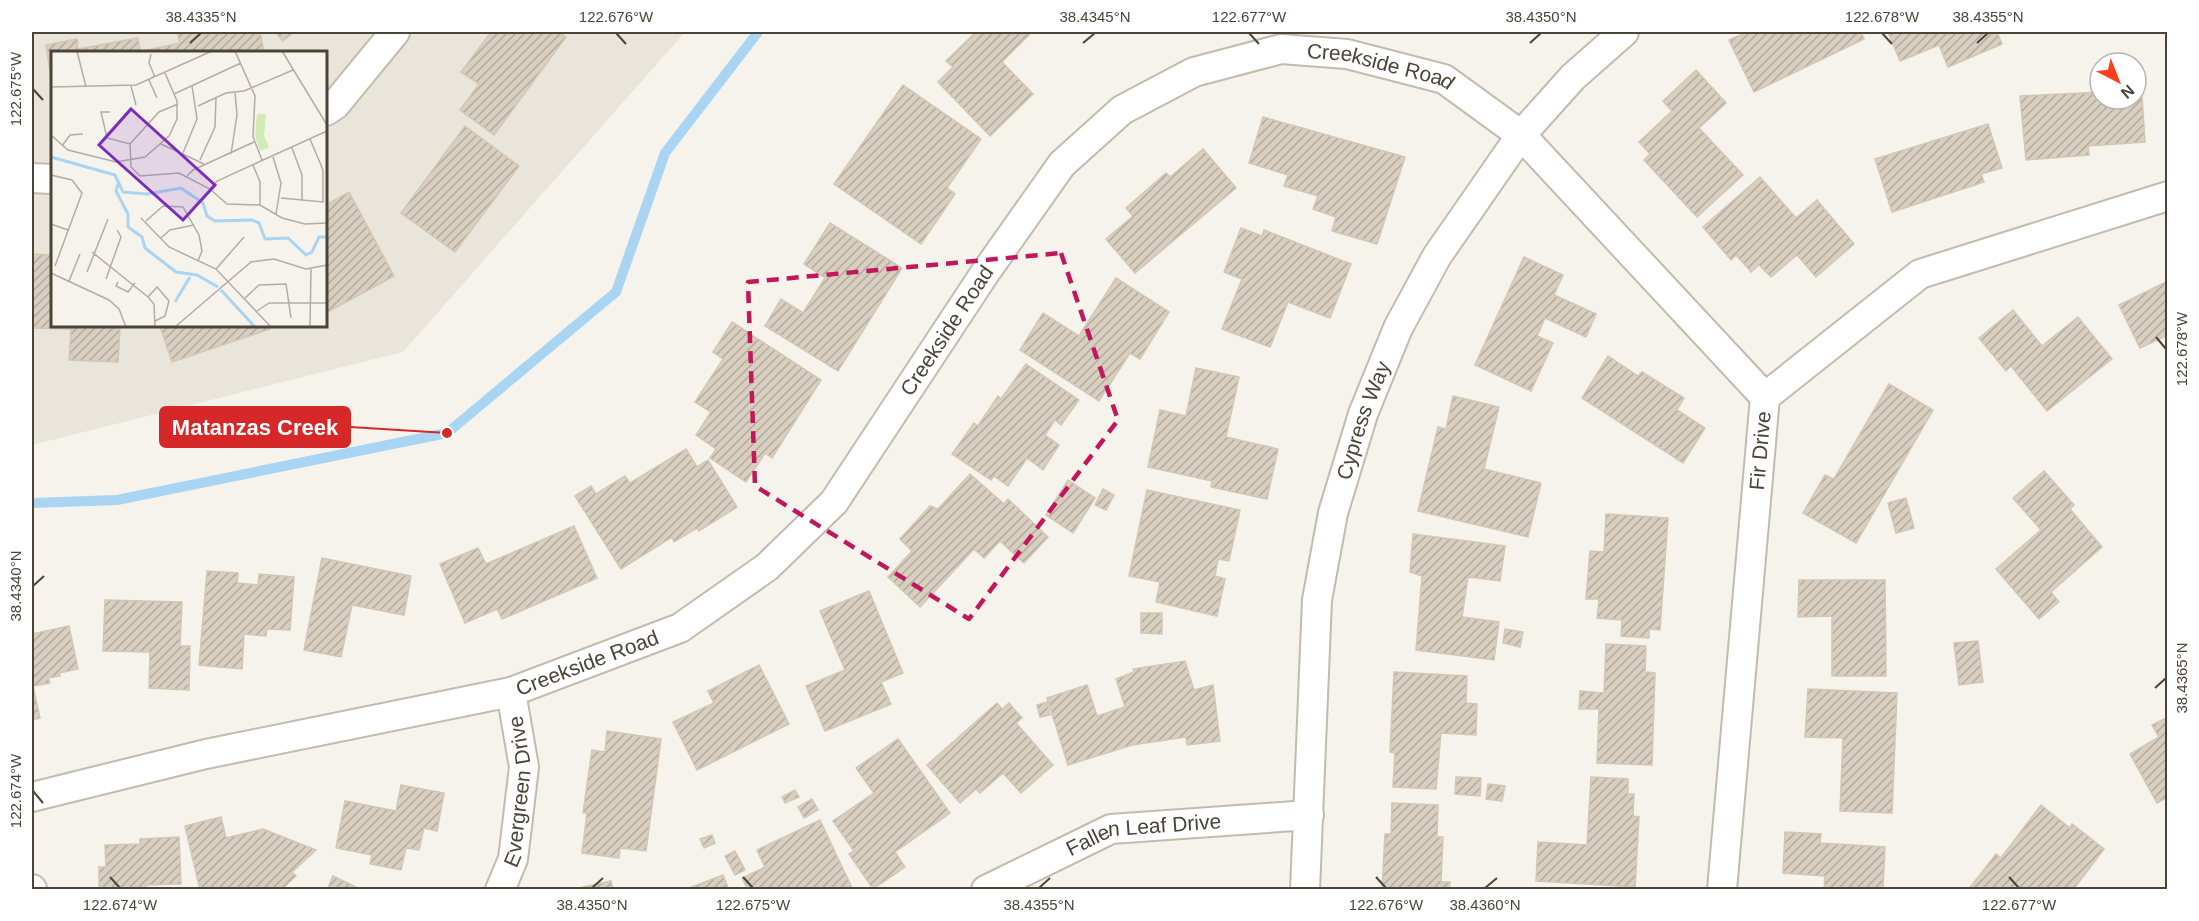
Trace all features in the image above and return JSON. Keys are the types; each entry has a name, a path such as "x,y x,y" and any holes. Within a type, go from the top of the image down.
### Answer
{"street":[{"path":"327,110 396,32"},
{"name":"Cypress Way","path":"1305,890 1313,639 1317,600 1333,513 1370,394 1398,328 1437,256 1521,135 1573,77 1624,32"},
{"name":"Creekside Road","path":"32,797 206,754 512,692 680,628 767,567 834,502 985,273 1062,164 1122,110 1194,72 1281,49 1347,54 1444,79 1521,135 1765,397"},
{"path":"32,178 51,179"},
{"name":"Fir Drive","path":"1722,890 1765,397 1920,274 2168,196"},
{"name":"Evergreen Drive","path":"500,890 513,859 524,767 512,692"},
{"name":"Fallen Leaf Drive","path":"986,890 1111,829 1309,815"}],"highlighted area":[{"path":"1061,253 1118,420 969,619 755,486 748,282"}],"shaded area":[{"path":"32,32 685,32 403,352 32,445"}],"building":[{"path":"177,32 260,32 264,51 147,50 180,43"},
{"path":"275,32 294,32 283,41"},
{"path":"491,32 558,32 566,37 494,135 460,110 479,84 461,72"},
{"path":"976,32 1032,32 1002,62 1033,94 990,136 938,82 953,67 946,61"},
{"path":"1747,32 1861,32 1864,39 1754,92 1729,40"},
{"path":"1888,32 1997,32 2002,44 1948,67 1939,45 1900,61"},
{"path":"138,38 140,51 51,51 51,78 46,45 77,39 78,49"},
{"path":"1696,70 1726,103 1699,128 1743,175 1697,217 1644,160 1650,154 1639,142 1672,111 1663,101"},
{"path":"903,85 981,139 947,188 955,194 921,244 834,184"},
{"path":"2088,93 2088,111 2143,111 2145,142 2088,146 2089,155 2026,160 2020,96"},
{"path":"1263,117 1405,157 1377,244 1332,231 1336,217 1313,209 1318,196 1284,186 1288,175 1249,163"},
{"path":"1988,124 2002,168 1981,174 1984,182 1892,212 1875,159"},
{"path":"465,126 519,166 455,252 401,213"},
{"path":"1203,149 1236,188 1135,273 1106,239 1133,216 1126,208 1166,173 1170,177"},
{"path":"1760,177 1796,218 1817,200 1854,244 1816,277 1797,255 1771,277 1759,265 1751,272 1736,255 1731,260 1703,227"},
{"path":"349,192 394,276 327,312 327,204"},
{"path":"830,223 902,268 838,371 765,326 781,299 803,313 825,278 804,264"},
{"path":"1241,228 1262,236 1264,230 1351,264 1330,318 1288,302 1270,347 1222,329 1242,279 1224,272"},
{"path":"32,254 51,255 51,327 120,327 118,362 69,360 71,329 32,328"},
{"path":"1524,257 1563,275 1554,295 1596,314 1586,337 1545,318 1537,336 1553,343 1531,391 1475,365"},
{"path":"1116,278 1169,312 1140,359 1130,353 1099,401 1020,350 1043,313 1079,336"},
{"path":"2168,281 2168,335 2140,348 2119,305"},
{"path":"2013,310 2042,346 2078,317 2112,359 2047,411 2011,366 2006,371 1979,338"},
{"path":"732,322 821,380 772,458 765,453 746,482 710,458 716,449 696,435 711,412 695,402 723,359 713,352"},
{"path":"160,327 269,327 270,329 172,362"},
{"path":"1608,356 1638,376 1642,372 1684,398 1677,410 1705,428 1683,463 1582,398"},
{"path":"1026,364 1079,400 1061,425 1055,420 1045,435 1059,445 1043,470 1027,458 1008,486 994,476 991,480 952,454 974,423 978,426 998,396 1001,399"},
{"path":"1196,368 1239,377 1226,437 1278,449 1267,499 1211,487 1212,481 1148,467 1160,410 1186,416"},
{"path":"1889,384 1933,410 1856,543 1803,513 1825,475 1834,479"},
{"path":"1453,396 1499,407 1484,469 1541,483 1528,537 1418,511 1438,427 1446,429"},
{"path":"686,449 697,467 708,460 737,507 699,531 697,528 674,542 672,537 621,569 575,496 591,486 596,494 625,476 630,483"},
{"path":"2044,471 2074,505 2070,509 2102,547 2051,592 2059,602 2039,619 1996,569 2041,530 2013,498"},
{"path":"970,474 1004,504 1008,499 1048,537 1024,563 1000,541 984,558 974,549 920,607 888,577 912,551 900,539 930,506 938,509"},
{"path":"1068,480 1095,498 1073,533 1046,515"},
{"path":"1103,489 1114,495 1106,510 1095,505"},
{"path":"1147,490 1240,510 1229,561 1218,559 1215,576 1225,579 1217,616 1156,602 1160,582 1129,576"},
{"path":"1906,498 1914,528 1896,533 1888,503"},
{"path":"1606,514 1668,518 1660,630 1649,629 1649,638 1621,636 1622,620 1597,618 1599,599 1586,599 1590,551 1604,552"},
{"path":"574,526 597,578 502,619 497,609 465,623 440,564 478,548 486,564"},
{"path":"1413,534 1505,546 1500,581 1468,577 1462,617 1499,622 1494,660 1416,650 1422,576 1410,572"},
{"path":"322,558 411,576 404,615 352,605 341,657 304,650"},
{"path":"207,571 238,573 237,583 258,585 259,574 294,577 290,630 267,629 266,636 244,634 242,669 199,665"},
{"path":"1799,580 1885,580 1886,676 1832,676 1832,616 1798,617"},
{"path":"869,591 903,673 881,682 891,704 825,731 806,686 845,670 820,611"},
{"path":"105,600 182,602 180,646 190,646 189,690 149,688 150,652 103,651"},
{"path":"1141,613 1162,613 1162,634 1141,633"},
{"path":"69,626 78,669 48,678 50,683 33,686 40,718 32,720 32,634"},
{"path":"1505,629 1523,632 1520,647 1503,643"},
{"path":"1978,641 1983,682 1959,685 1954,643"},
{"path":"1606,644 1646,646 1645,672 1655,673 1652,765 1597,763 1599,709 1579,709 1580,691 1604,693"},
{"path":"1185,661 1194,690 1213,685 1220,741 1187,745 1186,737 1132,745 1068,765 1047,698 1087,685 1097,716 1125,707 1116,679 1134,672 1133,669"},
{"path":"759,665 789,724 697,770 673,722 714,703 708,691"},
{"path":"1394,672 1467,676 1466,703 1477,704 1476,735 1441,733 1436,789 1393,787 1395,753 1390,752"},
{"path":"1808,689 1897,693 1892,813 1840,811 1843,738 1805,737"},
{"path":"1047,702 1050,715 1040,717 1037,705"},
{"path":"997,703 1002,709 1009,703 1022,718 1016,723 1053,765 1021,793 1003,773 980,793 976,789 960,803 927,765"},
{"path":"2168,717 2168,797 2157,803 2130,754 2159,737 2152,725"},
{"path":"607,731 661,739 646,851 620,848 619,858 582,853 587,813 583,813 592,750 605,752"},
{"path":"898,739 950,813 895,852 905,867 873,889 849,854 854,851 833,821 874,793 856,768"},
{"path":"1456,777 1481,778 1480,796 1455,794"},
{"path":"1591,777 1628,779 1628,794 1634,794 1633,816 1639,817 1635,887 1536,881 1538,842 1587,845"},
{"path":"1488,784 1505,786 1502,801 1486,799"},
{"path":"401,785 444,793 437,831 424,828 419,850 406,848 401,870 370,864 372,855 336,848 345,801 396,811"},
{"path":"795,790 799,797 785,803 782,797"},
{"path":"812,799 818,810 804,818 798,807"},
{"path":"1392,803 1438,805 1437,837 1443,837 1441,882 1450,882 1449,890 1382,890 1385,834 1391,834"},
{"path":"2041,805 2070,828 2072,824 2104,849 2073,890 1968,890 1996,854 2001,858"},
{"path":"221,817 226,838 263,829 316,850 292,872 296,876 281,890 200,890 185,826"},
{"path":"820,820 853,890 748,890 742,878 765,867 757,850"},
{"path":"1785,832 1821,834 1820,843 1885,847 1883,888 1824,890 1825,876 1783,873"},
{"path":"712,835 715,843 704,848 700,839"},
{"path":"179,837 181,884 146,885 146,890 99,890 99,867 106,867 105,845 140,844 140,839"},
{"path":"735,851 745,870 735,875 725,856"},
{"path":"723,875 729,890 684,890"},
{"path":"333,876 362,890 327,890"},
{"path":"611,881 613,890 569,890"}],"waterway":[{"path":"32,503 117,500 447,433 616,292 665,153 758,32"}],"place":[{"name":"Matanzas Creek","path":"447,433"}]}
